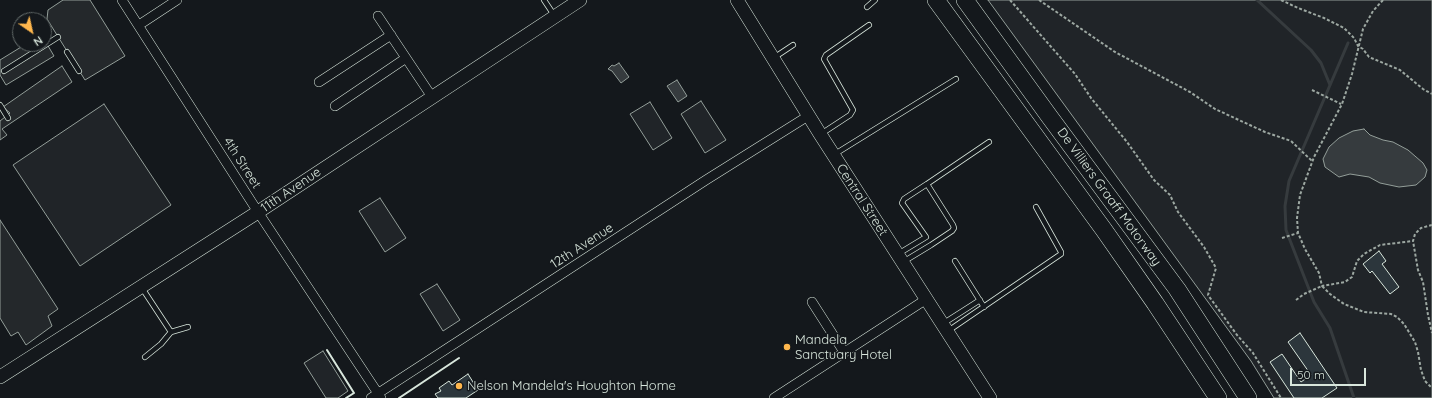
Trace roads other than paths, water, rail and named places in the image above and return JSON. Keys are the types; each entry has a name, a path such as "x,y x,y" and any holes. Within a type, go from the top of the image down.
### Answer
{"highway":[{"path":"936,0 1104,230 1155,303 1218,398"},
{"name":"De Villiers Graaff Motorway","path":"965,0 1177,289 1248,398"}],"main road":[{"name":"11th Avenue","path":"0,378 258,212 580,0"},
{"name":"Central Street","path":"737,0 808,116 925,300 990,398"}],"street":[{"name":"4th Street","path":"122,0 377,396"},
{"path":"139,25 177,0"},
{"path":"378,16 432,97"},
{"path":"320,82 391,35"},
{"path":"335,106 406,58"},
{"name":"12th Avenue","path":"377,396 706,180 808,116"},
{"path":"774,398 925,300"},
{"path":"812,302 844,352"}],"lane":[{"path":"544,0 555,16"},
{"path":"867,7 875,0"},
{"path":"820,134 850,115 853,110 824,59 826,55 869,25"},
{"path":"4,71 58,37"},
{"path":"773,58 793,46"},
{"path":"67,52 79,71"},
{"path":"833,155 956,79"},
{"path":"0,105 8,118"},
{"path":"931,245 902,203 904,200 989,142"},
{"path":"899,259 931,245 952,231 954,228 927,184"},
{"path":"945,329 984,307 1061,254 1036,207"},
{"path":"899,259 926,237"},
{"path":"955,261 984,307"},
{"path":"141,286 171,332"},
{"path":"945,329 980,300"},
{"path":"145,357 161,344 171,332 188,328"}],"waterway":[{"path":"1257,0 1311,50 1321,63 1330,85"},
{"path":"1348,43 1289,181 1285,206 1286,230 1314,302 1330,328 1354,398"}],"place":[{"name":"Mandela Sanctuary Hotel","path":"787,347"},
{"name":"Nelson Mandela's Houghton Home","path":"459,386"}]}
